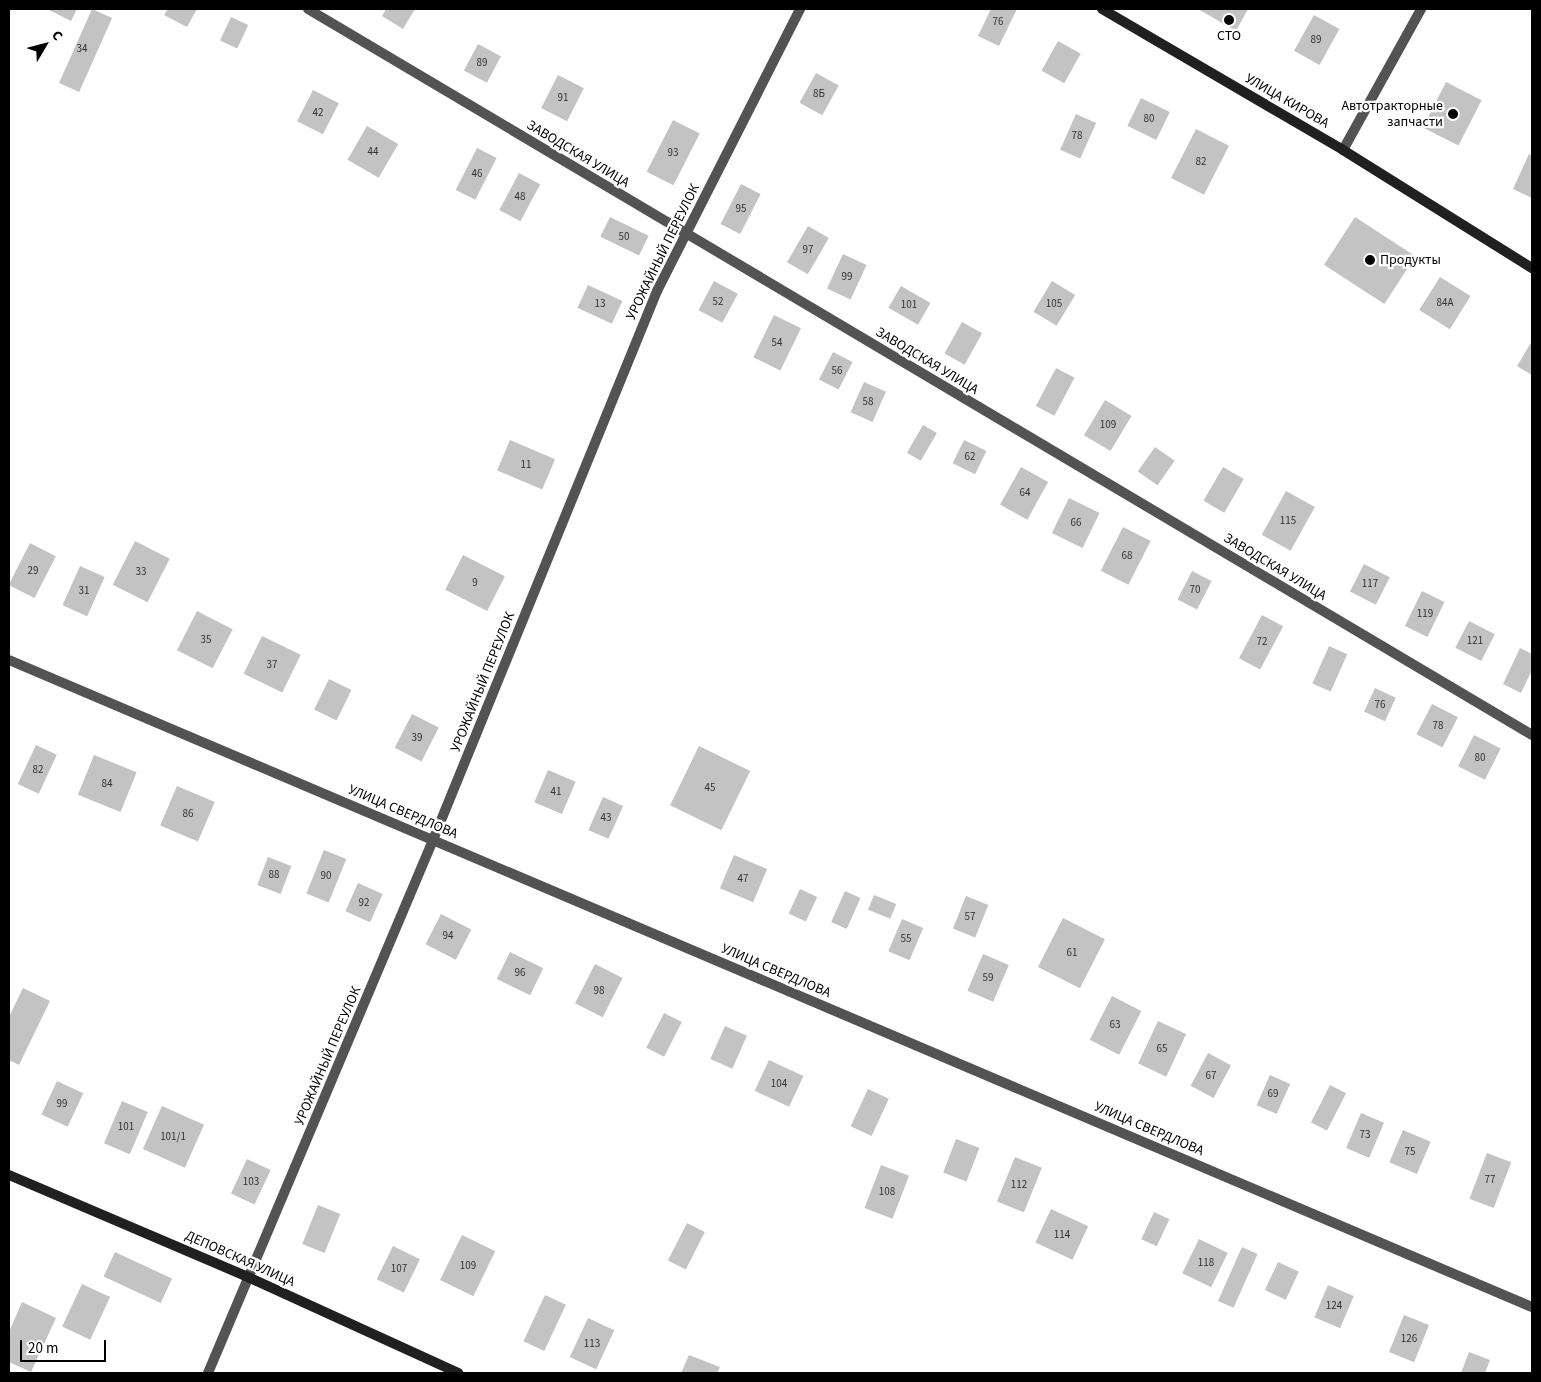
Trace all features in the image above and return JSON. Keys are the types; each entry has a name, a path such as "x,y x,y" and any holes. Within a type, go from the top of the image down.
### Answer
{"street":[{"name":"ЗАВОДСКАЯ УЛИЦА","path":"308,9 1532,735"},
{"name":"УРОЖАЙНЫЙ ПЕРЕУЛОК","path":"208,1373 250,1278 433,840 657,291 800,9"},
{"name":"УЛИЦА КИРОВА","path":"1102,9 1343,150 1532,268"},
{"path":"1343,150 1422,9"},
{"name":"УЛИЦА СВЕРДЛОВА","path":"9,660 1532,1307"},
{"name":"ДЕПОВСКАЯ УЛИЦА","path":"9,1175 250,1278 458,1373"}],"building":[{"path":"47,9 77,9 71,21"},
{"path":"92,9 112,18 79,92 59,83"},
{"path":"168,9 197,9 187,27 164,15"},
{"path":"386,9 415,9 403,29 382,16"},
{"path":"991,9 1017,9 999,46 978,36"},
{"name":"СТО","path":"1198,9 1248,9 1236,31"},
{"path":"1314,15 1339,29 1319,65 1294,51"},
{"path":"231,17 248,25 237,49 220,41"},
{"path":"1058,41 1081,54 1064,83 1042,71"},
{"path":"478,44 501,56 487,83 464,70"},
{"path":"816,73 839,86 822,115 800,103"},
{"path":"558,75 584,88 567,121 541,108"},
{"name":"Автотракторные запчасти","path":"1446,82 1482,100 1458,146 1423,127"},
{"path":"313,90 339,103 323,134 297,121"},
{"path":"1141,98 1170,112 1156,140 1127,126"},
{"path":"1076,114 1096,123 1080,159 1060,150"},
{"path":"673,120 700,134 673,185 647,172"},
{"path":"367,126 398,144 379,178 348,160"},
{"path":"1196,129 1229,146 1204,195 1171,178"},
{"path":"477,148 497,158 475,200 456,190"},
{"path":"1529,154 1532,156 1532,198 1513,189"},
{"path":"519,173 540,184 520,221 499,210"},
{"path":"741,184 761,194 740,234 721,224"},
{"path":"610,217 649,236 639,256 600,237"},
{"name":"Продукты","path":"1355,217 1415,256 1384,304 1324,265"},
{"path":"808,226 829,238 808,274 787,262"},
{"path":"843,254 867,265 851,299 827,288"},
{"path":"1440,277 1471,296 1450,329 1419,310"},
{"path":"714,281 738,294 722,323 699,310"},
{"path":"1052,281 1075,295 1057,326 1033,312"},
{"path":"588,285 622,301 612,324 577,308"},
{"path":"901,286 930,303 918,325 888,308"},
{"path":"774,315 801,328 780,370 753,357"},
{"path":"962,322 982,333 965,365 945,353"},
{"path":"1532,341 1532,375 1517,366"},
{"path":"833,352 853,362 839,390 819,380"},
{"path":"1056,368 1075,378 1054,416 1036,406"},
{"path":"864,382 886,392 873,422 851,412"},
{"path":"1105,400 1132,416 1110,451 1084,435"},
{"path":"923,425 937,433 921,461 907,453"},
{"path":"510,440 555,459 542,490 497,470"},
{"path":"964,440 986,451 975,474 953,463"},
{"path":"1155,447 1175,461 1157,485 1138,472"},
{"path":"1021,467 1048,482 1027,520 1000,505"},
{"path":"1223,467 1244,479 1224,513 1204,501"},
{"path":"1286,491 1315,507 1291,551 1262,535"},
{"path":"1069,498 1100,513 1082,548 1052,533"},
{"path":"1123,527 1151,541 1128,585 1101,571"},
{"path":"135,541 170,559 148,602 113,585"},
{"path":"30,543 56,556 35,598 9,585"},
{"path":"463,555 505,576 487,611 445,590"},
{"path":"1364,564 1390,577 1376,605 1350,592"},
{"path":"80,566 105,577 87,616 63,605"},
{"path":"1192,571 1212,581 1197,609 1177,600"},
{"path":"1422,591 1444,602 1427,637 1405,626"},
{"path":"197,611 233,629 213,668 177,650"},
{"path":"1262,615 1283,626 1260,670 1239,658"},
{"path":"1469,621 1495,634 1481,661 1455,648"},
{"path":"262,636 301,655 282,693 244,674"},
{"path":"1329,646 1347,654 1331,692 1312,683"},
{"path":"1520,648 1532,654 1532,670 1521,693 1503,684"},
{"path":"329,679 351,690 337,721 314,710"},
{"path":"1375,688 1396,698 1385,721 1364,712"},
{"path":"1432,704 1458,717 1442,747 1417,734"},
{"path":"412,714 439,728 421,761 395,748"},
{"path":"1474,735 1501,749 1485,780 1458,766"},
{"path":"36,745 57,755 39,794 18,784"},
{"path":"699,746 750,771 721,830 670,805"},
{"path":"94,755 137,772 121,812 78,795"},
{"path":"548,770 576,782 562,814 534,802"},
{"path":"177,786 215,802 198,842 160,826"},
{"path":"603,797 623,806 608,839 588,830"},
{"path":"324,850 346,859 329,903 306,894"},
{"path":"734,855 767,869 753,902 720,888"},
{"path":"268,857 291,866 281,894 257,885"},
{"path":"358,883 383,894 370,922 345,911"},
{"path":"800,889 817,897 806,922 789,913"},
{"path":"845,891 861,898 847,929 831,922"},
{"path":"874,895 896,904 890,919 868,910"},
{"path":"966,896 988,905 975,937 953,928"},
{"path":"441,914 471,929 456,960 426,944"},
{"path":"1063,918 1105,939 1080,988 1038,967"},
{"path":"902,919 923,928 909,960 888,951"},
{"path":"510,952 543,968 530,995 497,979"},
{"path":"983,954 1009,965 993,1002 967,991"},
{"path":"595,964 623,978 603,1017 575,1003"},
{"path":"23,988 50,1001 19,1065 9,1060 9,1017"},
{"path":"1112,996 1141,1011 1119,1055 1090,1040"},
{"path":"664,1013 682,1022 664,1057 646,1048"},
{"path":"1158,1021 1186,1034 1166,1077 1138,1064"},
{"path":"725,1026 747,1036 732,1069 710,1059"},
{"path":"1208,1053 1231,1065 1214,1098 1191,1086"},
{"path":"769,1060 803,1076 789,1107 755,1091"},
{"path":"1270,1075 1290,1084 1277,1114 1257,1105"},
{"path":"57,1081 83,1093 68,1127 41,1115"},
{"path":"1330,1085 1346,1093 1327,1131 1311,1122"},
{"path":"868,1089 889,1099 872,1136 851,1126"},
{"path":"122,1101 148,1112 130,1154 104,1143"},
{"path":"162,1106 204,1125 185,1168 143,1149"},
{"path":"1361,1113 1384,1123 1369,1158 1346,1148"},
{"path":"1403,1130 1431,1142 1417,1174 1389,1162"},
{"path":"956,1139 979,1148 966,1182 943,1173"},
{"path":"1487,1153 1511,1162 1494,1208 1469,1199"},
{"path":"1015,1157 1042,1168 1024,1212 997,1202"},
{"path":"247,1159 271,1170 255,1204 231,1193"},
{"path":"881,1165 909,1176 893,1219 865,1208"},
{"path":"318,1205 340,1214 325,1253 302,1244"},
{"path":"1051,1209 1088,1226 1073,1260 1035,1243"},
{"path":"1154,1212 1169,1219 1157,1246 1141,1239"},
{"path":"687,1223 705,1232 686,1270 668,1260"},
{"path":"462,1235 495,1251 473,1296 440,1280"},
{"path":"1199,1239 1228,1253 1211,1287 1182,1273"},
{"path":"393,1246 420,1259 404,1292 377,1279"},
{"path":"1242,1247 1258,1254 1234,1308 1218,1301"},
{"path":"115,1252 172,1279 161,1303 104,1276"},
{"path":"1278,1262 1299,1272 1286,1300 1265,1290"},
{"path":"82,1284 110,1297 90,1340 62,1327"},
{"path":"1328,1285 1354,1296 1340,1328 1314,1317"},
{"path":"545,1295 566,1305 544,1351 523,1341"},
{"path":"22,1302 56,1318 31,1372 9,1362 9,1332"},
{"path":"1404,1315 1429,1325 1414,1362 1389,1352"},
{"path":"588,1318 614,1330 596,1369 570,1357"},
{"path":"1469,1352 1490,1360 1485,1373 1461,1373"},
{"path":"689,1355 720,1367 717,1373 681,1373"}],"place":[{"name":"СТО","path":"1229,20"},
{"name":"Автотракторные запчасти","path":"1453,114"},
{"name":"Продукты","path":"1370,260"}]}
